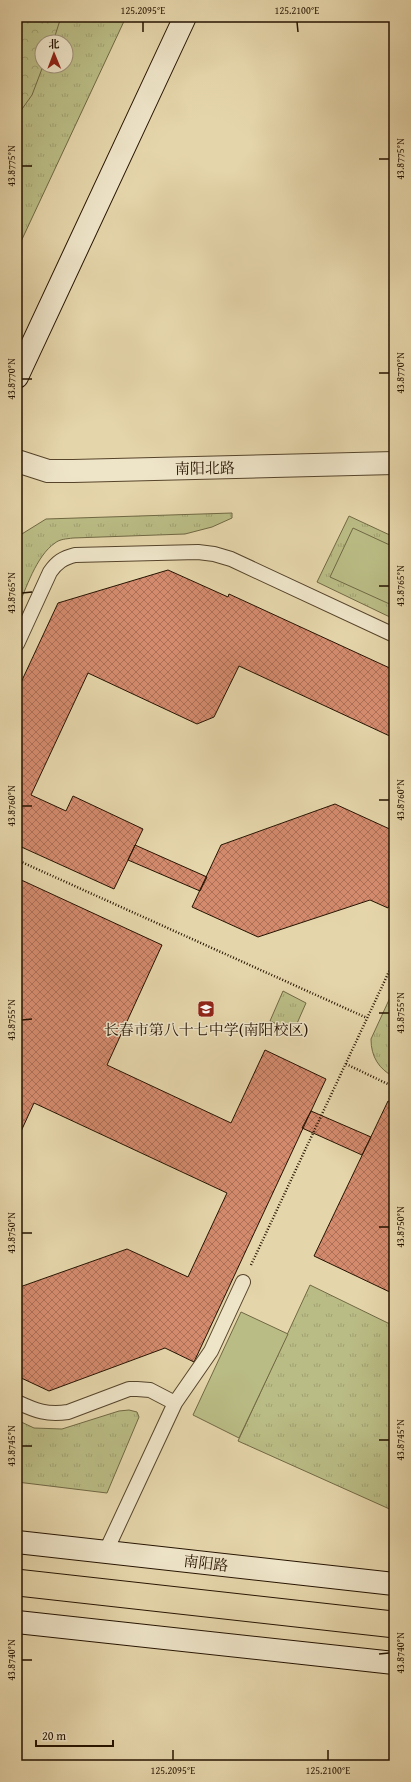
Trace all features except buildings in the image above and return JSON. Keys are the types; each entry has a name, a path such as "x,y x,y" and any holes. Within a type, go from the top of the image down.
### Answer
{"street":[{"path":"17,377 185,17"},
{"name":"南阳北路","path":"17,461 37,468 61,471 394,463"},
{"name":"南阳路","path":"17,1542 394,1584"},
{"path":"17,1622 394,1663"}],"lane":[{"path":"17,644 50,572 56,564 67,557 83,555 198,552 214,554 231,559 394,635"},
{"path":"106,1551 175,1403 211,1350 243,1282"},
{"path":"17,1402 41,1412 58,1414 68,1412 130,1390 144,1388 175,1403"}],"path":[{"path":"17,860 367,1018"},
{"path":"243,1282 394,961"},
{"path":"346,1064 394,1087"}],"green space":[{"path":"17,17 126,17 17,250"},
{"path":"17,17 61,17 56,34 34,34 34,74 40,74 32,95 17,116"},
{"path":"232,513 232,518 212,527 185,534 63,539 55,543 42,556 17,609 17,537 46,519"},
{"path":"349,516 394,537 394,619 317,582"},
{"path":"353,528 394,547 394,606 330,577"},
{"path":"394,989 394,1077 384,1070 377,1062 372,1051 371,1039"},
{"path":"283,991 306,1003 295,1028 291,1030 270,1021"},
{"path":"310,1285 394,1326 394,1511 238,1441"},
{"path":"241,1312 288,1334 239,1438 193,1415"},
{"path":"129,1410 137,1412 139,1417 107,1493 17,1482 17,1420 34,1428 62,1429 119,1411"}],"tram line":[{"path":"17,1569 394,1611"},
{"path":"17,1596 394,1638"}],"place":[{"name":"长春市第八十七中学(南阳校区)","path":"206,1009"}]}
